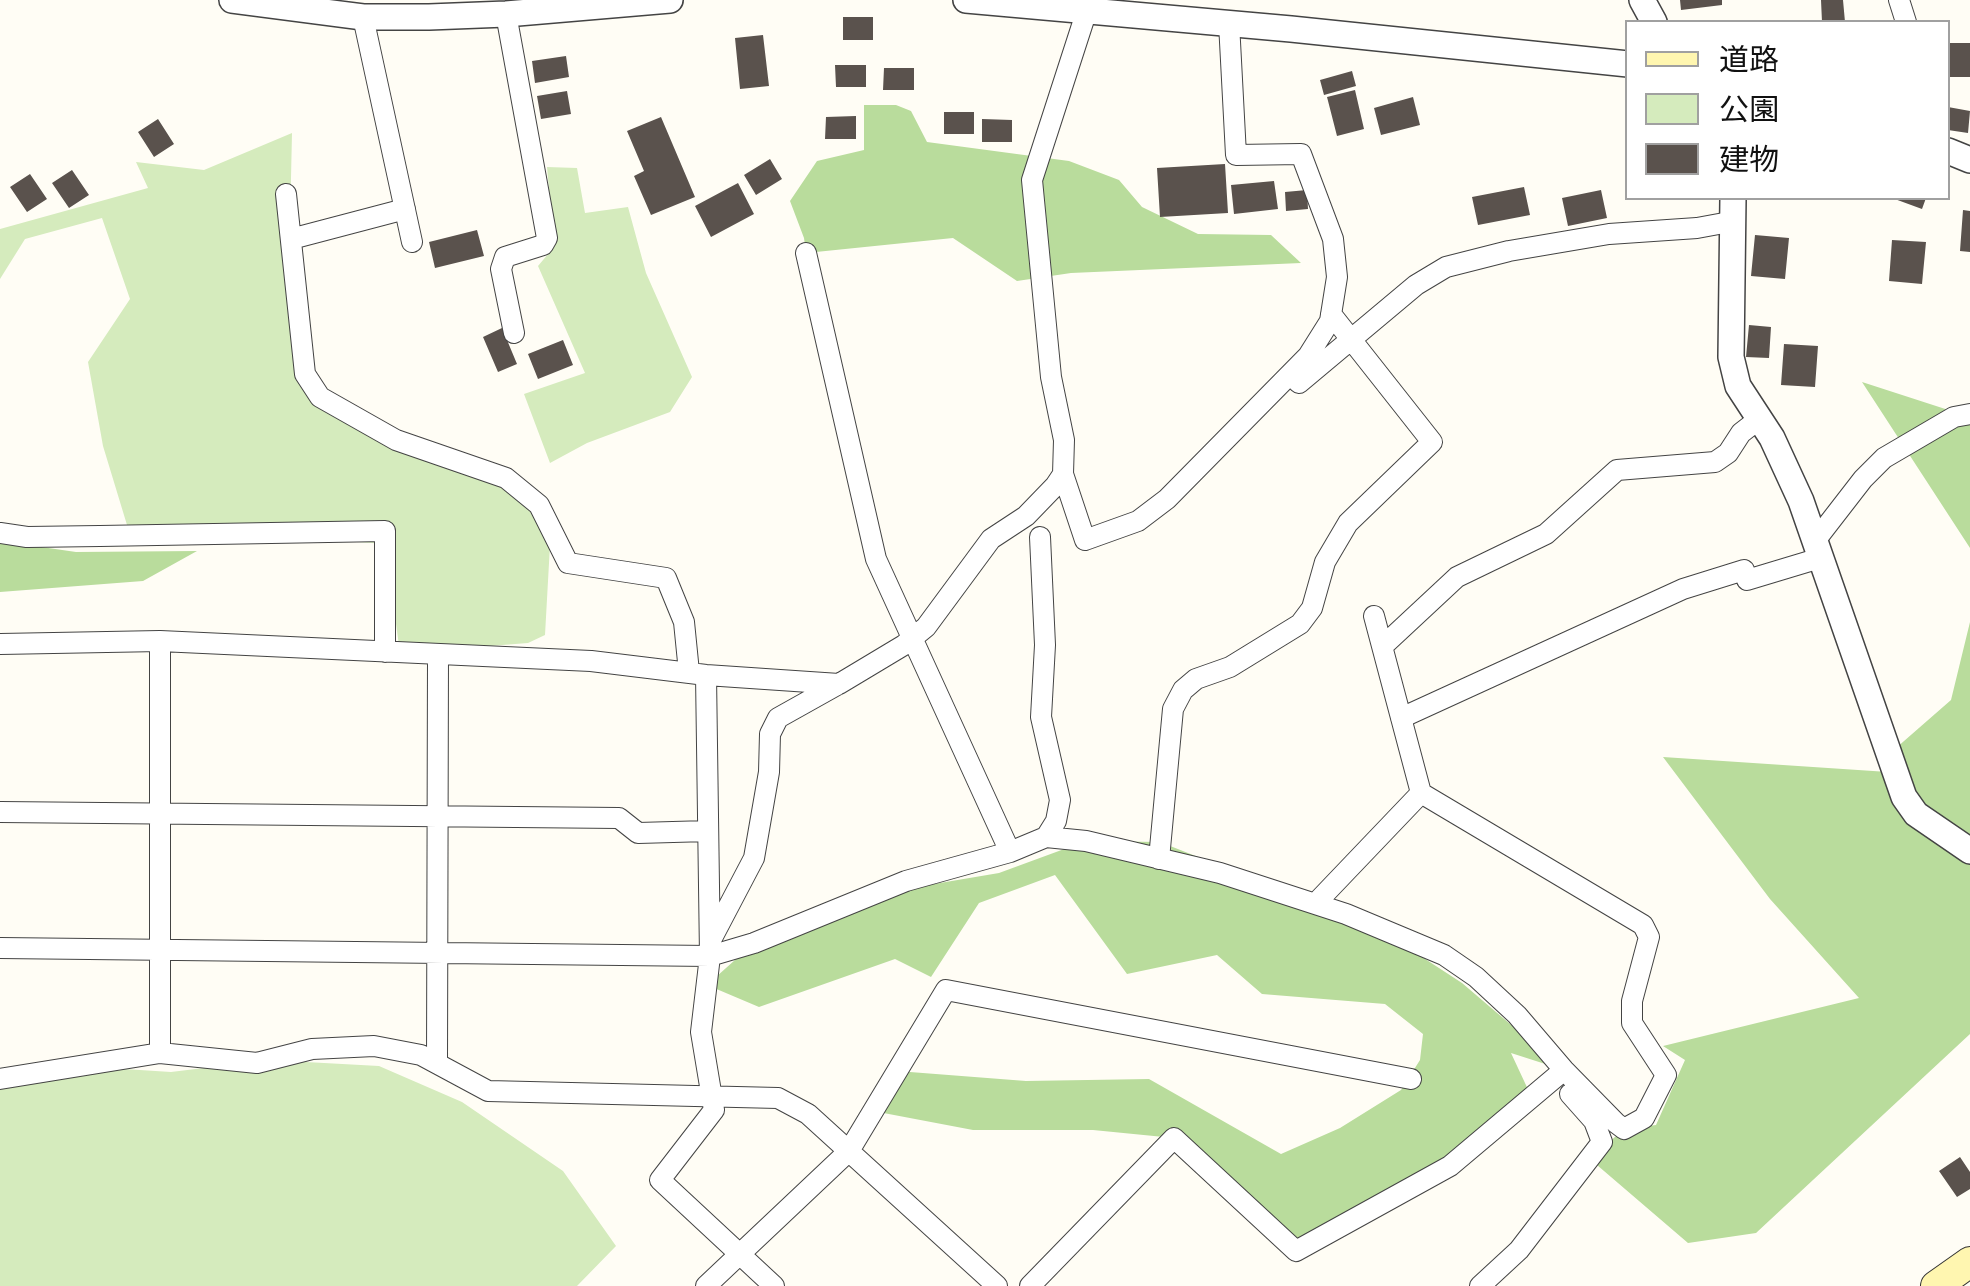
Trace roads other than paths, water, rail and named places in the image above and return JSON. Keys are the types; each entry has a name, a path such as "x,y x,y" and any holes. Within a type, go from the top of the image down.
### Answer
{"main road":[{"path":"1936,1286 1969,1264"}],"street":[{"path":"232,0 363,16 506,14 670,0"},
{"path":"966,0 1625,64"},
{"path":"1087,10 1032,180 1050,377 1064,440 1063,474 1084,540 1138,521 1167,500 1308,356 1330,321 1337,277 1333,239 1301,154 1236,155 1230,23"},
{"path":"506,14 547,238 543,245 505,257 501,269 514,333"},
{"path":"363,16 412,242"},
{"path":"286,194 305,374 320,396 396,440 506,478 540,505 568,563 666,578 684,622 698,673 708,831 710,948 701,1032 714,1110 660,1180 774,1286"},
{"path":"1290,374 1299,383 1416,286 1446,267 1508,250 1610,234 1696,228 1734,209 1731,357 1738,386 1784,461 1904,797 1916,814 1970,851"},
{"path":"291,240 405,210"},
{"path":"806,253 876,559 1010,852"},
{"path":"1158,858 1173,709 1183,690 1196,678 1230,666 1300,624 1312,608 1325,562 1348,523 1432,442 1331,314"},
{"path":"1401,718 1683,590 1744,570 1747,580 1818,550 1863,478 1884,458 1954,417 1970,414"},
{"path":"1384,645 1456,577 1546,534 1616,470 1715,462 1728,453 1741,433 1760,419"},
{"path":"710,948 754,858 769,772 770,734 778,718 914,637 991,538 1026,516 1063,474"},
{"path":"0,533 100,536 385,531 386,652"},
{"path":"1040,537 1045,645 1041,717 1060,800 1056,821 1046,837"},
{"path":"1374,616 1421,793 1644,925 1650,936 1632,1001 1632,1023 1666,1074 1644,1118 1624,1129 1560,1074"},
{"path":"0,644 160,641 591,661 839,684"},
{"path":"160,641 160,1052"},
{"path":"437,1063 438,654"},
{"path":"1315,904 1421,793"},
{"path":"0,812 619,818 638,833 708,831"},
{"path":"0,948 439,953 710,948 754,943 906,881 1010,852 1046,837 1086,841 1220,874 1315,904 1444,955 1476,977 1518,1015 1594,1121 1602,1142 1519,1250 1480,1286"},
{"path":"706,1286 849,1151 946,990 1411,1079"},
{"path":"0,1079 160,1052 257,1063 312,1049 374,1046 421,1055 488,1091 778,1098 808,1114 997,1286"},
{"path":"1030,1286 1174,1138 1296,1251 1450,1166 1560,1074"}]}
